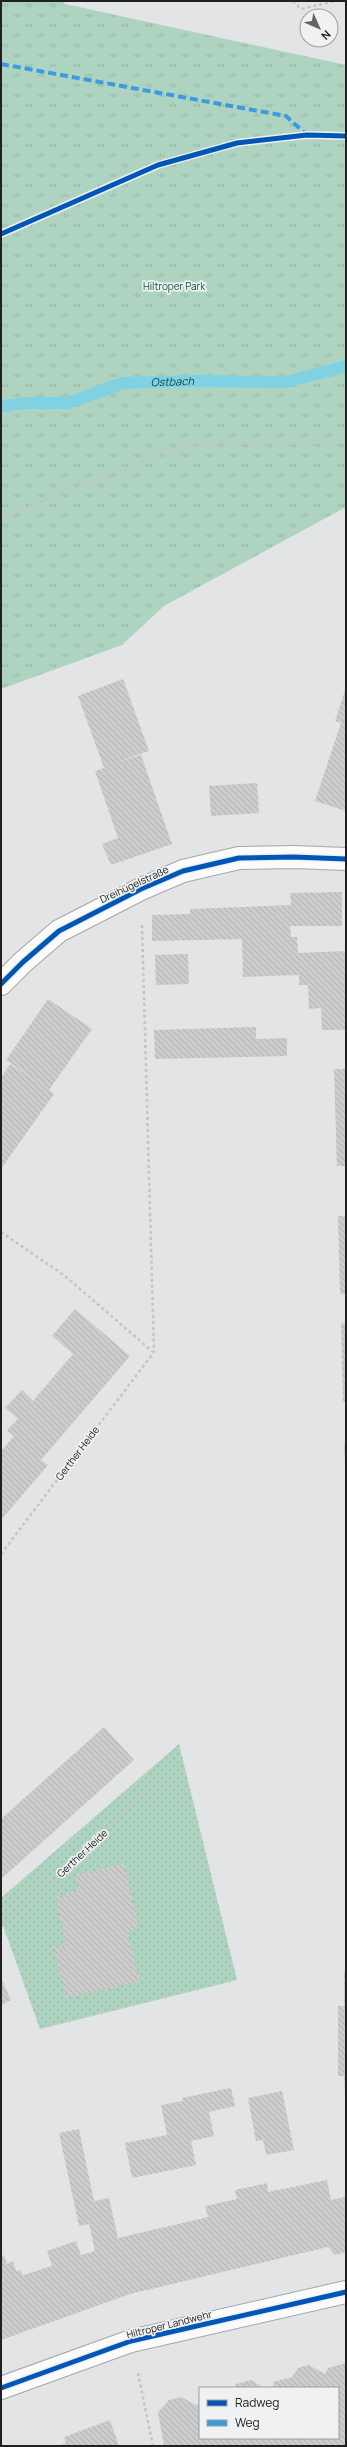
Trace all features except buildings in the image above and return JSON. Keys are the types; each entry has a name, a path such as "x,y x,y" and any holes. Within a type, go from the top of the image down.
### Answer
{"street":[{"name":"Dreihügelstraße","path":"1,984 23,962 59,932 141,889 183,871 239,858 294,857 346,859"},
{"name":"Hiltroper Landwehr","path":"1,2388 131,2341 346,2292"}],"path":[{"path":"293,1 301,9 335,1"},
{"path":"1,234 158,164 237,143 307,135 346,136"},
{"path":"1,517 184,446 346,440"},
{"path":"141,889 154,1352"},
{"path":"1,1232 65,1276 154,1352"},
{"path":"131,2341 153,2446"}],"green space":[{"name":"Hiltroper Park","path":"1,1 63,1 65,4 346,65 346,507 164,606 122,645 1,689"},
{"path":"179,1744 237,1980 40,2029 1,1920 1,1898"}],"waterway":[{"name":"Ostbach","path":"1,406 28,403 68,403 123,383 194,381 286,382 346,366"}],"marked path":[{"path":"1,64 286,116 307,135"}],"cycle path":[{"path":"1,234 158,165 237,143 307,135 346,136"},
{"path":"1,984 23,962 59,931 141,889 183,871 239,858 294,857 346,859"},
{"path":"1,2388 131,2341 346,2292"}]}
